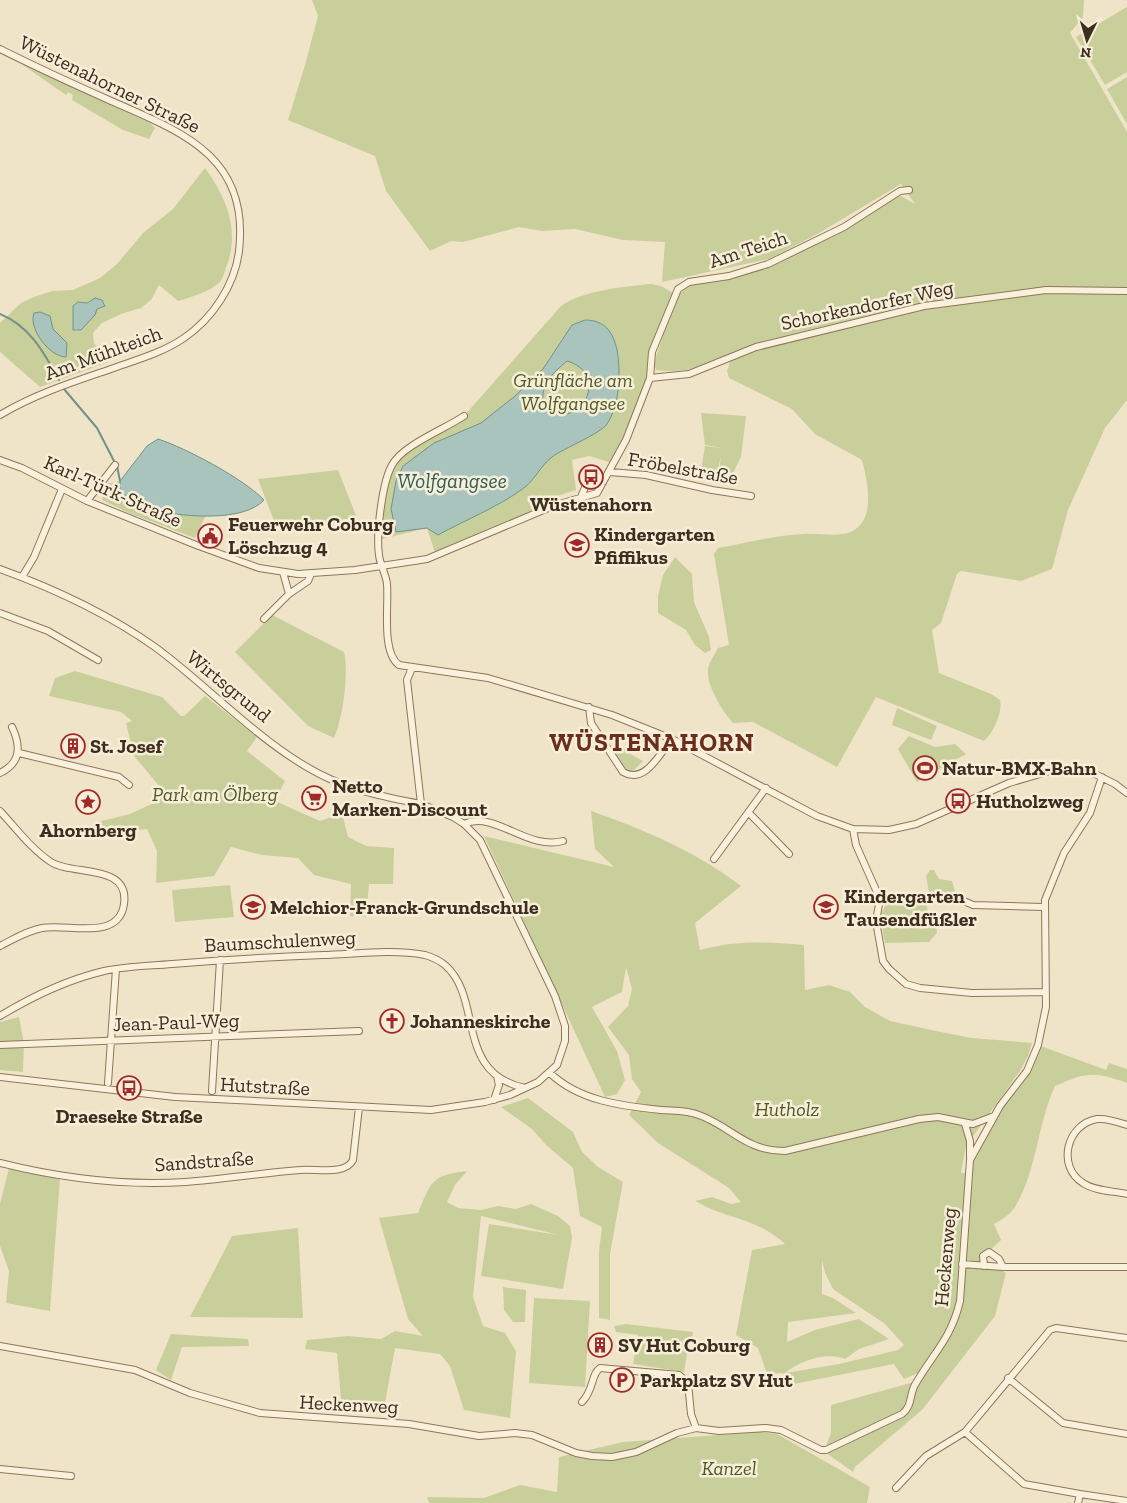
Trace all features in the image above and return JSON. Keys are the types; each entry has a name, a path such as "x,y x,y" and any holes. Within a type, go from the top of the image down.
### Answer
{"street":[{"name":"Wüstenahorner Straße","path":"0,49 188,137 217,164 226,177 236,200"},
{"name":"Am Teich","path":"650,378 652,352 675,294 684,284 729,276 768,264 844,227 900,191 909,190"},
{"name":"Am Mühlteich","path":"0,415 50,390 157,353 197,328 224,294 236,264 240,223 236,200"},
{"name":"Schorkendorfer Weg","path":"650,378 696,372 756,347 924,306 1046,290 1127,291"},
{"name":"Karl-Türk-Straße","path":"1,461 87,501 250,565 283,572 311,574 404,564 436,556 553,506 597,493 626,440 650,378"},
{"path":"464,416 402,452 391,466 386,478 381,508 379,550 387,583 390,656 399,664 412,668 488,678 589,708 672,739 817,816 853,829 900,828 930,819 1009,783 1043,772 1070,769 1087,771 1102,777 1127,793"},
{"path":"87,501 115,465"},
{"name":"Fröbelstraße","path":"610,472 654,476 712,490 751,496"},
{"name":"Karl-Türk-Straße","path":"580,497 586,485 603,482"},
{"path":"22,577 34,557 62,489"},
{"name":"Wirtsgrund","path":"0,569 100,612 154,647 262,734 310,768 351,787 440,810 464,824 482,845 561,1012 565,1026 563,1053 550,1073"},
{"path":"283,572 289,594"},
{"path":"264,619 289,594 308,580 311,574"},
{"path":"0,613 48,631 98,660"},
{"path":"412,668 407,680 421,804"},
{"path":"589,708 591,723 623,772 628,775 643,774 672,739"},
{"path":"0,773 11,766 18,753 18,739 12,727"},
{"path":"18,753 119,777 128,785"},
{"name":"Heckenweg","path":"0,1346 135,1370 190,1393 260,1413 409,1424 479,1436 515,1433 546,1440 576,1453 592,1456 612,1457 636,1452 677,1433 696,1428 719,1430 766,1428 781,1430 824,1450 902,1414 909,1406 915,1384 943,1345 952,1328 960,1301 970,1160 995,1116 1022,1079 1038,1045 1044,1019 1046,992 1044,907 1058,864 1090,813 1102,777"},
{"path":"714,859 766,788"},
{"path":"0,811 40,854 52,863 63,868 96,872 112,877 122,888 125,902 121,915 108,926 43,928 28,932 0,946"},
{"path":"749,813 789,854"},
{"path":"464,824 482,820 547,844 563,840"},
{"path":"853,829 856,845 880,899 876,920 883,961 906,984 920,988 972,993 1046,992"},
{"path":"880,899 959,899 973,905 1044,907"},
{"name":"Baumschulenweg","path":"0,1016 59,984 116,969 220,960 386,953 432,958 444,964 454,976 462,992 475,1042 483,1058 497,1076 512,1085 526,1088"},
{"path":"212,1091 220,960"},
{"path":"108,1083 116,969"},
{"name":"Jean-Paul-Weg","path":"0,1046 356,1031"},
{"path":"550,1073 566,1087 600,1100 632,1107 698,1114 740,1140 773,1151 785,1152 919,1119 938,1117 954,1119 966,1124 976,1124 995,1116"},
{"name":"Hutstraße","path":"0,1077 175,1098 431,1110 494,1100 526,1088 550,1073"},
{"path":"494,1100 499,1085 497,1076"},
{"name":"Sandstraße","path":"0,1163 58,1176 160,1182 301,1170 342,1169 349,1166 353,1160 359,1107"},
{"path":"1127,1125 1103,1119 1088,1122 1077,1129 1072,1135 1068,1152 1071,1170 1080,1182 1093,1188 1127,1194"},
{"path":"966,1124 970,1141 970,1160"},
{"path":"984,1266 983,1256 989,1252 999,1259 1002,1267"},
{"path":"962,1264 1002,1267 1127,1267"},
{"path":"896,1488 926,1456 965,1432 1008,1378 1050,1330 1056,1328 1127,1338"},
{"path":"582,1402 589,1395 595,1374 600,1368 680,1375 688,1383 691,1414 696,1428"},
{"path":"1008,1378 1063,1423 1127,1434"},
{"path":"965,1432 1024,1484 1127,1501"},
{"path":"0,1469 71,1476"},
{"path":"1078,1503 1080,1494"}],"green space":[{"path":"312,0 1084,0 1083,17 1070,33 1127,132 1127,400 1105,428 1068,510 1052,569 1021,581 961,571 957,574 941,623 932,630 939,673 991,694 1000,700 1001,705 996,722 991,733 984,741 876,697 837,767 753,722 733,723 716,698 708,675 708,669 718,648 729,645 714,554 718,548 793,535 843,534 854,530 862,523 868,504 868,492 862,460 815,434 792,409 729,378 727,371 731,359 755,349 922,304 797,334 755,346 695,368 670,371 656,370 654,363 675,299 686,287 769,266 796,254 899,195 915,204 901,184 819,233 769,259 662,282 665,242 623,240 575,229 542,231 519,227 463,242 451,241 430,251 386,191 375,156 288,120 318,16"},
{"path":"1127,7 1127,72 1105,85 1076,37"},
{"path":"23,65 150,123 155,128 149,139 123,130 72,100 73,95 68,92 66,95"},
{"path":"1127,77 1127,124 1107,89"},
{"path":"205,168 225,202 231,226 231,252 222,279 216,286 195,296 178,301 159,285 151,300 141,308 121,314 102,323 93,333 94,343 108,362 40,387 0,352 0,323 21,303 52,291 73,290 100,278 117,264 143,233 173,209","holes":["92,299 105,303 105,306 97,309 77,331 73,330 73,306 87,303"]},
{"name":"Grünfläche am Wolfgangsee","path":"651,284 661,286 675,294 652,352 650,378 618,458 609,462 589,456 572,460 576,490 554,497 553,506 436,556 427,528 382,539 384,504 388,480 398,460 406,451 462,422 464,416 561,306 592,293"},
{"path":"701,413 746,416 741,457 729,481 718,480 721,455 716,480 700,477 705,446 722,448 705,445"},
{"path":"338,470 357,518 276,526 258,479"},
{"path":"120,481 120,492 180,514 206,515 195,538 129,513 102,500 105,484"},
{"path":"675,557 692,574 694,602 709,637 711,650 705,653 695,645 686,630 658,613 658,596 663,575"},
{"path":"272,615 344,652 346,671 344,695 340,719 334,738 308,726 235,652"},
{"name":"Park am Ölberg","path":"75,671 162,697 181,716 184,716 205,696 257,737 247,751 285,781 275,801 320,821 332,817 343,817 348,837 366,846 394,848 393,884 369,884 366,917 350,916 351,884 314,875 298,858 262,855 231,847 214,876 156,883 157,851 147,829 94,835 94,823 130,814 158,801 161,788 134,756 126,723 132,721 121,712 49,696 55,678"},
{"path":"897,708 937,726 931,740 892,725"},
{"name":"Natur-BMX-Bahn","path":"909,736 935,747 955,744 966,754 917,782 898,749"},
{"path":"626,748 632,755 643,761 633,771 627,771 614,754"},
{"name":"Hutholz","path":"591,811 688,852 741,886 695,923 700,950 752,943 804,945 805,990 829,985 850,992 865,1007 890,1021 972,1038 1032,1043 1020,1071 966,1146 961,1173 967,1173 975,1148 989,1124 1024,1076 1038,1045 1106,1070 1109,1063 1127,1069 1127,1083 1106,1076 1091,1075 1075,1078 1055,1086 1044,1116 1033,1163 1022,1193 1011,1212 994,1224 1001,1240 987,1253 984,1266 962,1264 960,1301 934,1361 949,1339 957,1321 966,1268 999,1269 1006,1273 995,1316 922,1410 855,1467 853,1472 822,1450 902,1414 920,1377 918,1373 904,1379 894,1364 789,1385 783,1373 767,1374 758,1348 736,1335 752,1250 785,1244 775,1235 764,1229 718,1212 695,1201 712,1197 731,1204 741,1202 729,1188 658,1143 629,1115 641,1092 632,1079 629,1055 608,1027 628,1006 632,989 626,967 622,992 592,1007 617,1051 625,1080 617,1094 605,1097 484,836 614,867 595,849","holes":["822,1260 825,1273 833,1289 885,1324 904,1345 898,1350 839,1364 785,1373 814,1358 830,1356 845,1359 859,1349 889,1339 859,1319 815,1330 787,1342 788,1322 856,1313 833,1298 822,1294"]},
{"path":"930,870 934,870 939,879 952,881 955,891 952,893 929,892 926,876"},
{"path":"230,885 234,917 175,922 172,890"},
{"path":"887,903 927,904 928,920 936,926 937,933 929,942 885,943 880,916"},
{"path":"19,1017 24,1044 23,1072 0,1070 0,1022"},
{"path":"528,1098 573,1132 582,1152 598,1167 623,1182 610,1254 610,1320 599,1318 599,1251 602,1227 580,1216 573,1168 546,1145 532,1129 501,1107"},
{"path":"9,1168 60,1179 50,1311 6,1303 9,1271 0,1246 0,1204"},
{"path":"467,1171 455,1185 447,1202 458,1208 481,1210 498,1206 516,1209 531,1204 558,1216 570,1226 572,1238 563,1289 481,1276 489,1224 559,1235 481,1216 473,1297 483,1326 505,1333 516,1351 510,1418 464,1410 450,1366 440,1354 395,1348 383,1414 342,1411 337,1353 305,1349 307,1340 348,1336 381,1339 395,1331 423,1336 408,1319 379,1218 418,1213 426,1194 434,1182 446,1175"},
{"path":"298,1228 303,1318 190,1317 232,1236"},
{"path":"503,1287 526,1290 525,1322 513,1322 504,1310"},
{"path":"534,1298 590,1301 585,1387 529,1383"},
{"path":"626,1324 693,1332 684,1372 633,1364 638,1335 616,1332 614,1326"},
{"path":"171,1334 248,1339 249,1346 182,1347 171,1380 156,1370"},
{"path":"914,1382 902,1410 838,1443 826,1446 831,1433 831,1405"},
{"name":"Kanzel","path":"760,1432 777,1434 870,1487 867,1503 429,1503 427,1497 484,1498 520,1485 557,1492 559,1457 623,1442"}],"water":[{"path":"95,298 102,300 105,306 97,309 95,315 81,330 73,330 73,306 78,302 87,303"},
{"path":"40,312 50,316 53,329 67,343 66,357 53,352 37,334 33,319 34,313"},
{"name":"Wolfgangsee","path":"585,320 597,322 607,328 613,337 619,368 618,388 615,407 607,424 597,432 552,457 526,487 491,508 438,535 427,528 396,532 391,509 396,481 403,466 434,443 481,423 515,396 543,369 572,325","holes":["567,361 581,368 588,378 589,390 585,400 577,409 567,414 555,412 543,404 546,385 557,370"]},
{"path":"158,439 184,449 214,465 243,483 264,500 255,507 243,512 229,515 198,516 159,511 139,503 120,492 120,481 147,446"}],"waterway":[{"path":"0,314 11,319 28,333 42,351 59,380"},
{"path":"64,389 97,428 114,461"},
{"path":"117,466 120,481"}],"place":[{"name":"Wüstenahorn","path":"591,477"},
{"name":"Feuerwehr Coburg Löschzug 4","path":"210,536"},
{"name":"Kindergarten Pfiffikus","path":"577,545"},
{"name":"St. Josef","path":"73,746"},
{"name":"Natur-BMX-Bahn","path":"925,768"},
{"name":"Netto Marken-Discount","path":"314,798"},
{"name":"Hutholzweg","path":"958,801"},
{"name":"Ahornberg","path":"88,802"},
{"name":"Melchior-Franck-Grundschule","path":"253,907"},
{"name":"Kindergarten Tausendfüßler","path":"826,907"},
{"name":"Johanneskirche","path":"392,1021"},
{"name":"Draeseke Straße","path":"129,1088"},
{"name":"SV Hut Coburg","path":"600,1345"},
{"name":"Parkplatz SV Hut","path":"622,1380"}],"district":[{"name":"WÜSTENAHORN","path":"652,742"}]}
